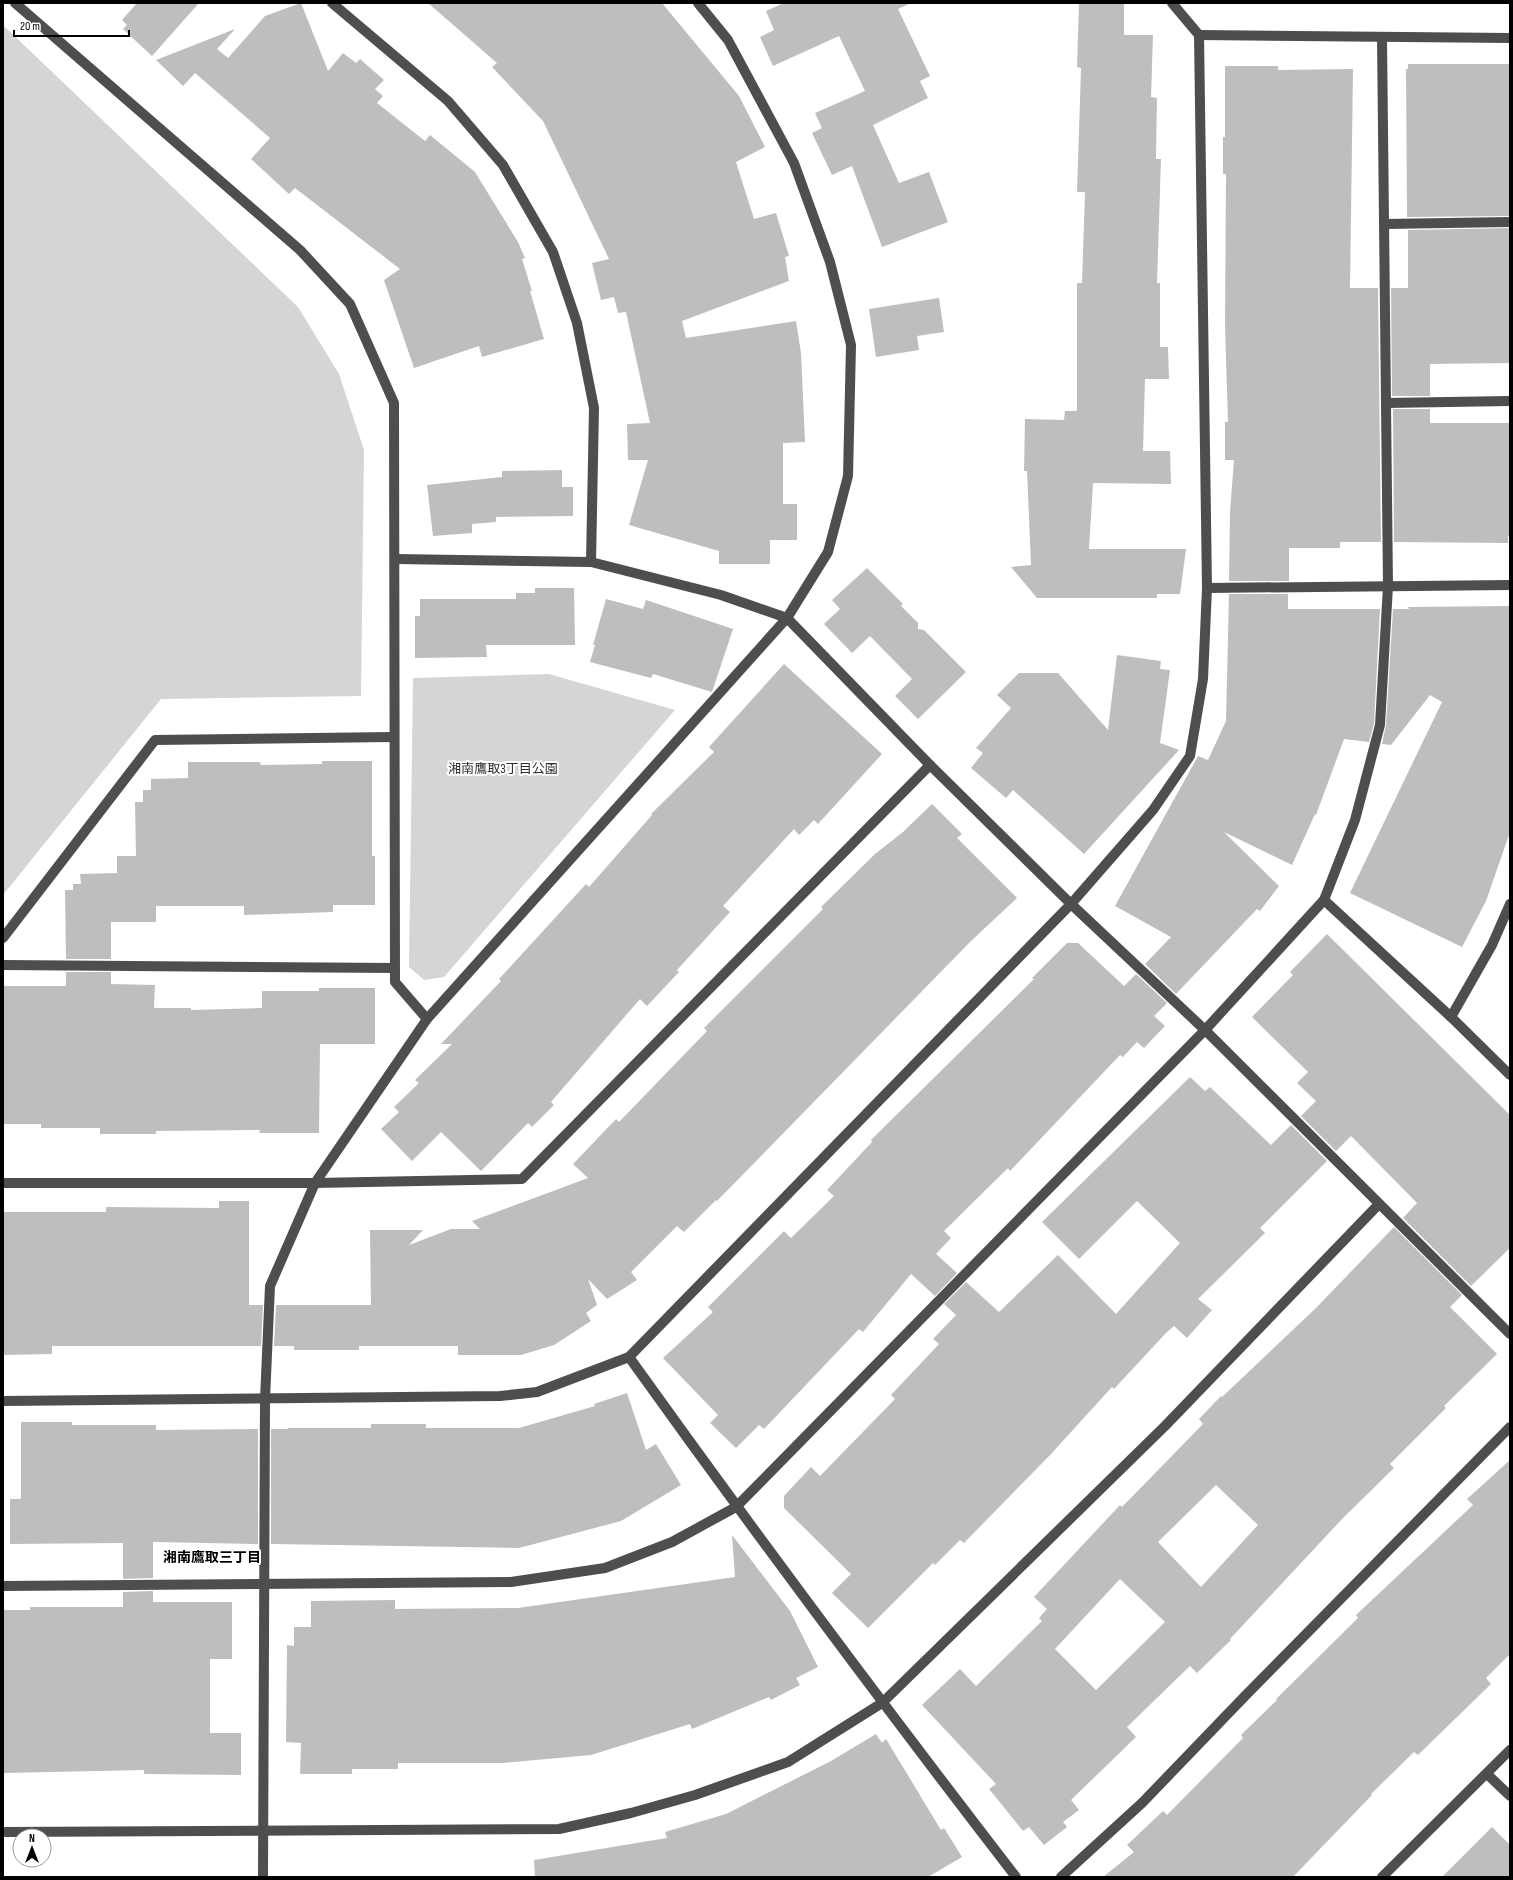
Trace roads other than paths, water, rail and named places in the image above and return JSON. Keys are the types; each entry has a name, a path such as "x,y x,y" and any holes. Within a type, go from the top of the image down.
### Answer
{"street":[{"path":"15,3 300,250 350,304 394,403 395,559 393,737 395,982 427,1019"},
{"path":"332,3 448,101 503,165 553,252 577,323 594,408 591,562"},
{"path":"263,1877 265,1399 270,1286 315,1183 427,1019 787,618 828,552 848,476 851,345 830,262 794,163 728,40 698,3"},
{"path":"3,1401 500,1396 537,1392 629,1357 1071,904 1153,810 1190,756 1203,679 1207,588 1199,36 1172,3"},
{"path":"1199,36 1510,38"},
{"path":"3,1586 511,1582 605,1568 672,1542 736,1507 1205,1030 1324,900 1355,820 1380,725 1388,586 1382,38"},
{"path":"1385,224 1510,222"},
{"path":"1386,403 1510,401"},
{"path":"395,559 591,562 722,595 787,618 930,765 1071,904 1205,1030 1510,1334"},
{"path":"1207,588 1510,584"},
{"path":"3,938 155,740 393,737"},
{"path":"3,1183 315,1183 522,1179 930,765"},
{"path":"1324,900 1452,1018 1510,1075"},
{"path":"1452,1018 1492,945 1510,904"},
{"path":"3,965 395,968"},
{"path":"3,1832 559,1829 631,1813 695,1795 788,1762 882,1703 1165,1426 1379,1204"},
{"path":"629,1357 736,1507 882,1703 1016,1877"},
{"path":"1061,1877 1142,1803 1245,1696 1510,1427"},
{"path":"1382,1877 1510,1750"},
{"path":"1487,1774 1510,1796"}],"district":[{"name":"湘南鷹取三丁目","path":"212,1557"}],"park label":[{"name":"湘南鷹取3丁目公園","path":"503,768"}]}
